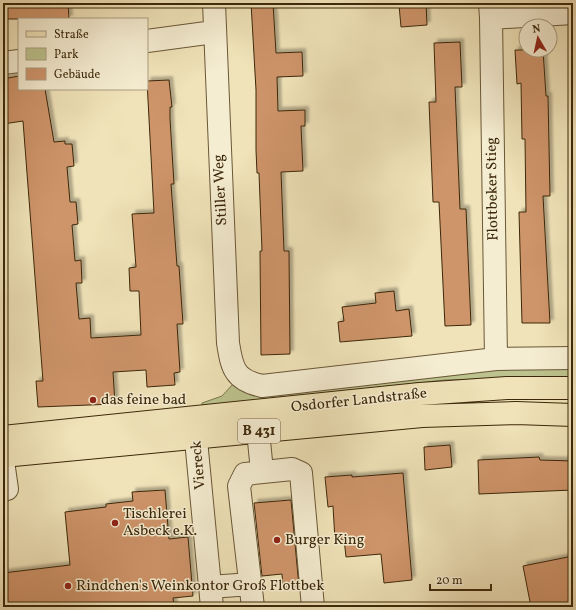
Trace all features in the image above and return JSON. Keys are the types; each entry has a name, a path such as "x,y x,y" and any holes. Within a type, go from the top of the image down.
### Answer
{"main road":[{"name":"Osdorfer Landstraße","path":"3,456 420,394 507,388 573,388"},
{"name":"Osdorfer Landstraße","path":"3,437 195,428 258,431 422,416 516,413 573,415"}],"street":[{"name":"Stiller Weg","path":"214,3 228,343 231,363 238,374"},
{"path":"490,11 573,13"},
{"name":"Flottbeker Stieg","path":"490,11 496,359"},
{"path":"148,41 214,32"},
{"path":"3,63 18,61"},
{"name":"Osdorfer Landstraße","path":"238,374 250,383 262,386 496,359 573,358"},
{"name":"Viereck","path":"195,428 211,597"},
{"path":"258,431 262,471"},
{"path":"3,461 7,489"},
{"path":"253,607 239,486 245,474 292,469 301,473 313,607"},
{"path":"211,597 251,584"}],"green space":[{"path":"573,365 573,377 445,380 202,406 202,403 222,396 234,383 472,368"}],"building":[{"path":"3,3 68,3 69,18 3,19"},
{"path":"251,3 273,3 276,53 302,52 303,76 277,77 278,111 305,110 305,126 301,126 303,171 281,172 284,251 289,251 290,354 261,355 260,251 262,251 259,173 257,173 256,90"},
{"path":"426,3 427,25 401,27 399,5"},
{"path":"460,42 462,87 455,87 460,209 466,209 471,325 445,326 439,202 433,202 429,102 436,102 434,43"},
{"path":"515,50 518,50 518,58 544,58 546,96 548,96 550,196 543,196 550,323 522,323 519,212 526,212 525,139 522,139 521,83 517,84"},
{"path":"18,76 18,90 45,90 54,142 65,141 65,144 72,144 74,166 67,167 70,202 76,202 78,224 72,225 75,261 81,260 82,283 76,283 79,319 90,318 91,338 141,335 139,291 130,291 129,268 136,267 132,214 154,213 148,81 169,80 172,107 170,107 170,119 174,184 171,184 183,324 177,324 180,372 174,373 175,385 147,387 146,370 113,372 115,404 38,407 36,381 43,381 23,121 3,124 3,79"},
{"path":"394,291 396,311 409,309 412,336 340,342 338,322 344,321 342,307 376,303 375,293"},
{"path":"450,445 452,467 425,470 424,447"},
{"path":"539,457 540,460 573,461 573,490 479,494 478,460"},
{"path":"403,473 412,580 384,583 381,554 346,557 344,539 335,540 333,506 328,507 325,477 352,475 352,477"},
{"path":"165,490 169,539 188,537 193,596 173,598 174,607 3,607 3,573 70,565 65,512 106,507 106,504 133,501 132,492"},
{"name":"Burger King","path":"291,500 299,587 283,588 282,574 262,576 254,503"},
{"path":"573,556 573,607 531,607 523,566"}],"place":[{"name":"das feine bad","path":"93,400"},
{"name":"Tischlerei Asbeck e.K.","path":"115,523"},
{"name":"Burger King","path":"277,540"},
{"name":"Rindchen's Weinkontor Groß Flottbek","path":"68,586"}]}
